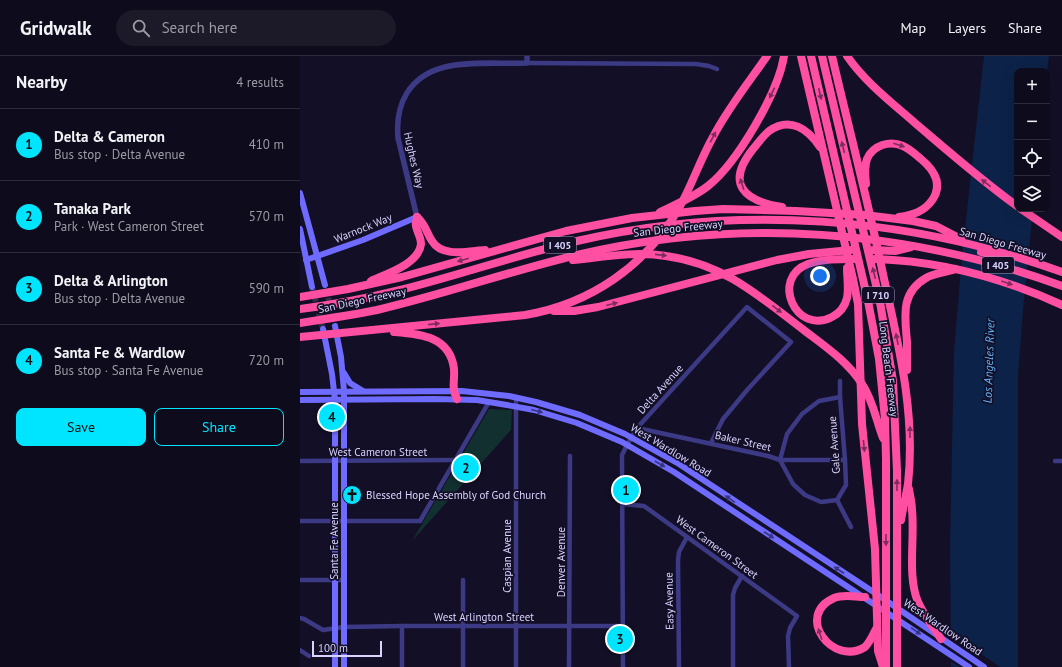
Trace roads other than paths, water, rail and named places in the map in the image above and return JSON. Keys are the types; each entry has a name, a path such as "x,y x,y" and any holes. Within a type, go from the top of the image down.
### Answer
{"highway":[{"path":"547,311 591,294 614,280 639,259 663,233 680,206 720,124 767,56"},
{"path":"655,215 700,192 718,176 739,150 765,106 780,75 784,56"},
{"path":"801,56 858,304 860,407 875,549 878,652 883,667"},
{"name":"Long Beach Freeway","path":"811,56 875,331 883,397 885,443 886,667"},
{"name":"Long Beach Freeway","path":"822,56 872,268 887,340 893,381 898,471 897,667"},
{"path":"832,56 870,212 892,312 907,391"},
{"path":"847,56 861,74 874,87 977,176 1014,204"},
{"path":"816,212 771,205 756,201 748,196 742,188 740,171 744,161 758,142 770,130 780,126 800,126 805,129 816,140 824,154"},
{"path":"870,212 865,173 867,159 874,149 889,143 896,144 910,150 929,166 935,176 937,187 934,197 923,209 914,214 890,218"},
{"path":"300,297 359,287 402,277 566,231 655,215 723,209 850,213 890,218 936,226 973,245"},
{"path":"1025,212 1062,237"},
{"path":"417,217 424,223 433,243 440,249 451,252 500,249"},
{"path":"359,287 408,264 416,258 421,245 416,226 417,217"},
{"name":"San Diego Freeway","path":"300,309 345,302 397,291 562,244 624,232 680,224 739,220 890,235 934,243 973,245 1020,258 1062,272"},
{"path":"300,314 370,303 577,246 650,233 733,226 826,228"},
{"path":"300,318 371,306 567,252 650,236 714,229 826,228"},
{"name":"San Diego Freeway","path":"300,323 339,317 391,306 542,263 617,246 682,237 826,228 890,235 917,246 934,243 1062,286"},
{"path":"934,243 1002,258 1062,277"},
{"path":"934,243 1003,261 1062,281"},
{"path":"845,245 848,287 845,303 837,314 829,319 810,319 798,312 793,304 790,289 793,277 799,270 808,264 835,260 871,259 897,260 932,264 984,276 1018,287 1062,305"},
{"path":"302,340 336,330 355,332 525,315 547,311 574,311 598,307 792,256 831,251 895,251 917,246"},
{"path":"542,263 622,255 652,254 671,256 694,262 732,277 770,304 836,355 852,370 869,396 885,443"},
{"path":"897,538 908,484 910,426 907,391 907,342 905,310 911,292 920,282 930,276 956,269"},
{"path":"367,331 426,335 438,342 448,352 452,362 454,373 453,391 457,399"},
{"path":"908,484 912,510 914,585 918,602 941,639"},
{"path":"868,599 834,598 822,609 818,620 818,632 825,645 835,652 850,654 864,648 877,628"}],"main road":[{"path":"300,193 324,285"},
{"name":"Warnock Way","path":"306,260 363,240 417,217"},
{"path":"300,229 312,287"},
{"name":"Santa Fe Avenue","path":"323,328 330,360 335,400 335,667"},
{"name":"Santa Fe Avenue","path":"336,330 343,370 344,391 344,667"},
{"path":"343,370 350,383 364,391"},
{"name":"West Wardlow Road","path":"300,392 453,391 516,398 536,402 580,415 631,437 679,464 872,591 984,667"},
{"name":"West Wardlow Road","path":"300,400 457,399 516,406 577,423 627,445 674,472 969,667"}],"street":[{"path":"527,56 527,63"},
{"name":"Hughes Way","path":"417,217 398,138 397,126 401,102 408,90 418,80 431,71 446,66 469,64 527,63 696,64 717,69"},
{"name":"Delta Avenue","path":"623,667 622,455 631,437 638,428 747,306 791,342 723,419 711,443"},
{"name":"Gale Avenue","path":"838,500 846,485 840,381"},
{"path":"840,397 819,401 802,414 787,434 780,460 793,484 805,495 821,502 838,500 851,527"},
{"name":"Caspian Avenue","path":"516,398 516,667"},
{"path":"300,521 420,521 489,402"},
{"name":"Baker Street","path":"638,428 711,443 780,460 845,460"},
{"name":"Denver Avenue","path":"569,667 570,456"},
{"name":"West Cameron Street","path":"300,461 455,460"},
{"path":"1056,461 1062,461"},
{"name":"West Cameron Street","path":"622,504 644,506 797,616 790,628 788,636 789,667"},
{"name":"Easy Avenue","path":"679,667 678,560 679,552 687,537"},
{"path":"733,667 733,596 735,588 742,576"},
{"path":"300,580 344,580"},
{"path":"463,580 463,667"},
{"name":"West Arlington Street","path":"300,618 323,630 344,627 402,626 623,626"},
{"path":"402,626 402,667"},
{"path":"300,650 309,656"}],"water":[{"name":"Los Angeles River","path":"984,56 1049,56 1048,68 1014,68 1014,212 1033,212 1018,375 1018,667 951,667 950,546 954,351 962,256"}],"tunnel":[{"path":"312,287 323,329"},
{"path":"326,289 335,326"}],"place":[{"name":"Santa Fe & Wardlow","path":"332,417"},
{"name":"Tanaka Park","path":"466,468"},
{"name":"Delta & Cameron","path":"626,490"},
{"name":"Blessed Hope Assembly of God Church","path":"352,495"},
{"name":"Delta & Arlington","path":"620,639"}]}
